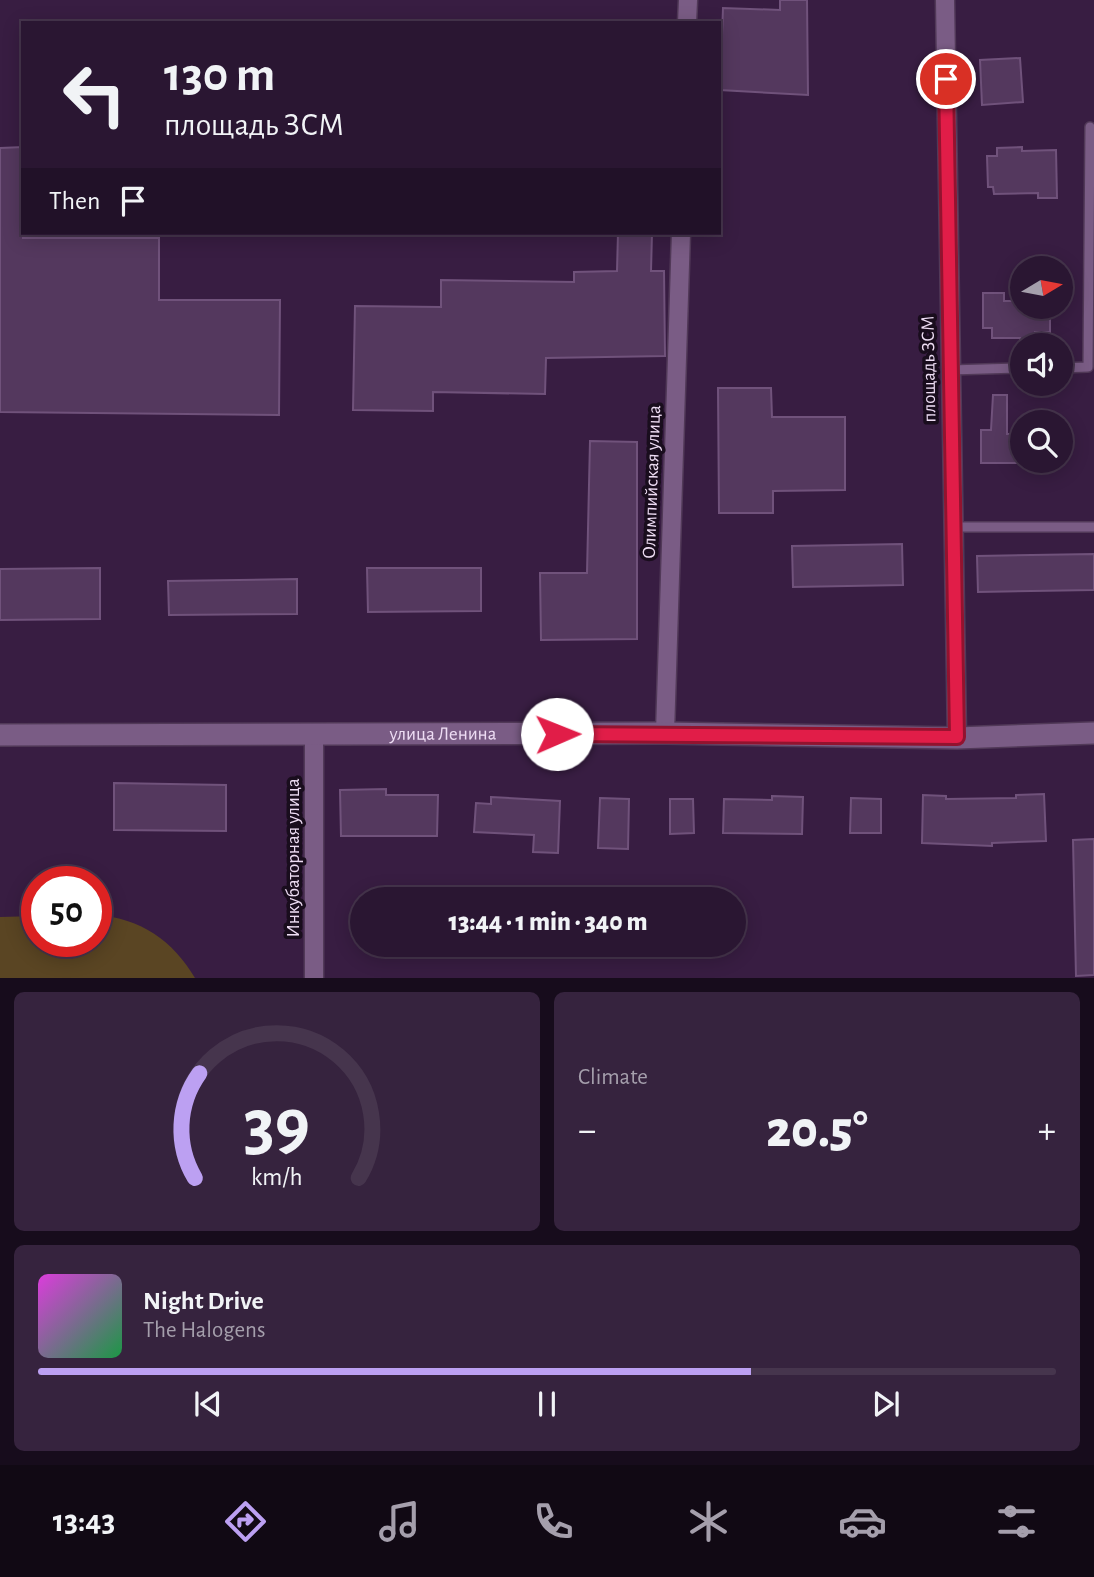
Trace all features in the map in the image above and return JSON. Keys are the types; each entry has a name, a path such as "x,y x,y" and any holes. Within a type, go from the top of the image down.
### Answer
{"main road":[{"name":"улица Ленина","path":"0,735 314,737 665,733 957,737 1094,733"}],"street":[{"path":"687,21 688,0"},
{"name":"площадь ЗСМ","path":"944,0 957,737"},
{"name":"Олимпийская улица","path":"665,733 681,235"},
{"name":"Инкубаторная улица","path":"314,737 314,978"}],"lane":[{"path":"1073,368 1088,367 1090,127"},
{"path":"950,370 1010,368"},
{"path":"952,527 1094,527"}],"shaded area":[{"path":"21,916 21,957 112,957 112,917 127,921 141,926 166,943 195,978 0,978 0,917"}],"building":[{"path":"780,0 807,0 808,95 721,90 723,8 780,10"},
{"path":"1020,58 1023,102 982,105 980,60"},
{"path":"21,147 23,238 159,238 159,300 280,300 279,415 0,412 0,148"},
{"path":"1022,147 1022,151 1056,150 1057,198 1038,198 1038,193 994,194 993,187 988,187 987,156 997,156 997,148"},
{"path":"618,235 652,235 651,271 664,271 665,356 546,358 545,394 433,392 433,411 353,410 355,306 441,307 441,280 574,282 574,272 617,271"},
{"path":"983,293 1004,293 1004,301 1010,301 1010,319 1050,319 1050,332 1010,333 1010,338 992,338 992,328 983,328"},
{"path":"718,388 771,388 772,417 845,417 845,490 773,491 773,513 719,513"},
{"path":"993,395 1007,395 1010,463 981,463 981,430 991,430"},
{"path":"590,441 637,442 637,639 541,640 540,573 587,573"},
{"path":"902,544 903,585 793,587 792,546"},
{"path":"1094,554 1094,590 978,592 977,556"},
{"path":"100,568 100,619 0,620 0,569"},
{"path":"367,568 481,568 481,611 368,612"},
{"path":"297,579 297,614 169,615 168,581"},
{"path":"114,783 226,785 226,831 114,830"},
{"path":"386,789 386,795 438,795 437,836 341,836 340,790"},
{"path":"1044,794 1046,841 992,843 992,846 922,843 923,795 946,796 946,799 1016,798 1016,795"},
{"path":"772,796 803,797 802,834 723,833 724,799 772,800"},
{"path":"491,797 560,801 558,853 533,852 534,835 474,832 476,803 491,804"},
{"path":"600,798 629,799 628,849 598,848"},
{"path":"851,798 881,799 881,833 850,833"},
{"path":"670,799 693,799 694,833 670,834"},
{"path":"1094,839 1094,975 1076,976 1073,840"}],"route":[{"path":"557,734 957,737 946,79"}]}
